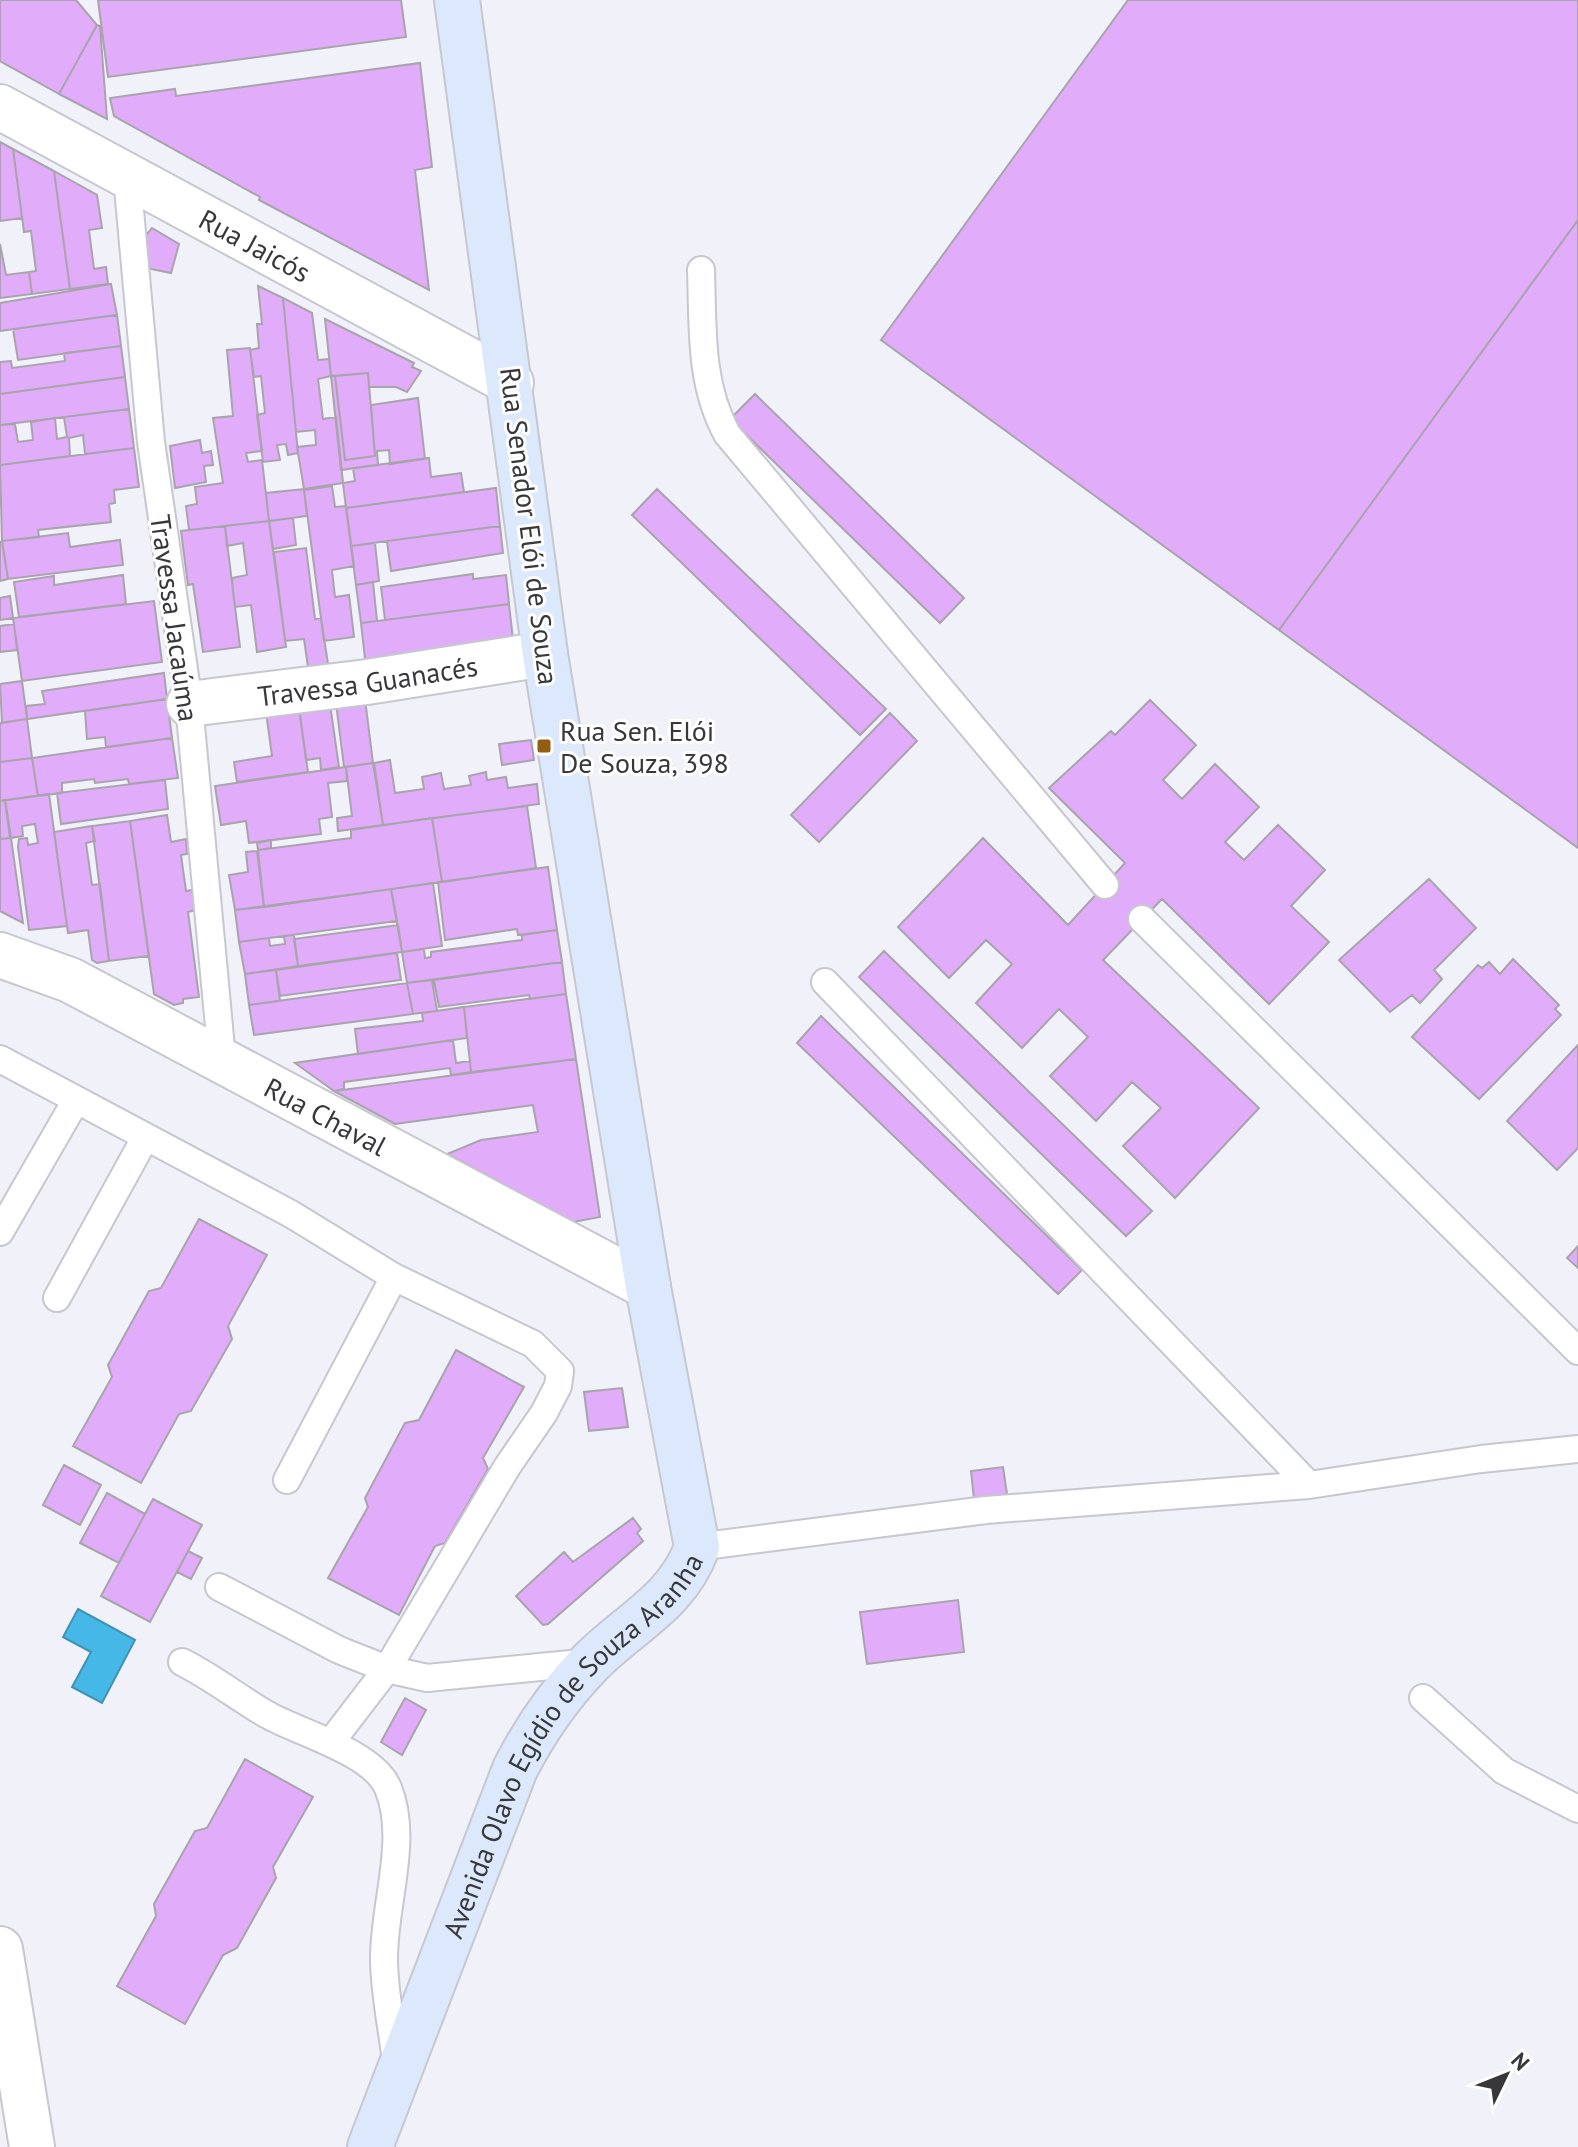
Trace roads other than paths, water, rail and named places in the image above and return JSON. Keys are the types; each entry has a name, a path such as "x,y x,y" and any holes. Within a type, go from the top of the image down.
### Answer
{"main road":[{"name":"Rua Senador Elói de Souza","path":"457,0 511,383 545,654 648,1287"},
{"name":"Avenida Olavo Egídio de Souza Aranha","path":"370,2147 515,1769 537,1727 591,1662 665,1599 686,1572 697,1547 648,1287"}],"street":[{"name":"Rua Jaicós","path":"0,107 511,383"},
{"name":"Travessa Guanacés","path":"189,704 367,682 545,654"},
{"name":"Rua Chaval","path":"0,955 70,980 648,1287"},
{"path":"0,1949 32,2147"}],"lane":[{"name":"Travessa Jacaúma","path":"127,177 151,442 189,704 222,1059"},
{"path":"701,270 705,370 714,410 727,434 1105,885"},
{"path":"1142,919 1578,1351"},
{"path":"825,982 1309,1485"},
{"path":"0,1059 75,1102 291,1214 394,1277 533,1344 560,1371 558,1386 544,1413 507,1467 387,1669 331,1742"},
{"path":"0,1232 75,1102"},
{"path":"57,1298 145,1138"},
{"path":"287,1480 394,1277"},
{"path":"697,1547 986,1510 1309,1485 1481,1459 1578,1449"},
{"path":"219,1587 293,1628 387,1669 427,1678 591,1662"},
{"path":"182,1662 264,1713 313,1738 331,1742 372,1767 388,1787 399,1834 389,1888 384,1960 398,2077"},
{"path":"1423,1698 1504,1771 1578,1809"}],"water":[{"path":"78,1609 135,1640 102,1703 72,1687 91,1652 63,1637"}],"place":[{"name":"Rua Sen. Elói De Souza, 398","path":"544,746"}]}
